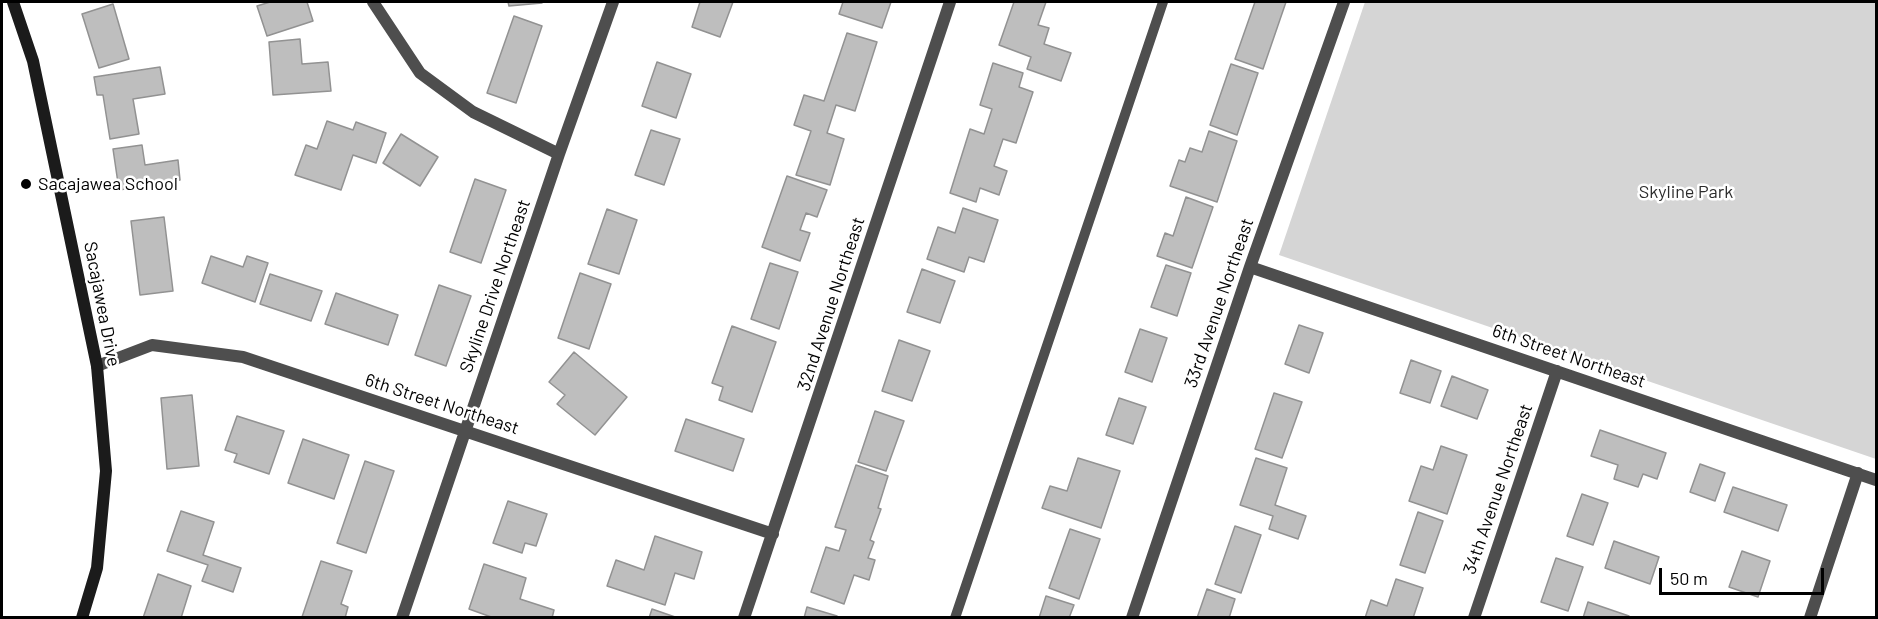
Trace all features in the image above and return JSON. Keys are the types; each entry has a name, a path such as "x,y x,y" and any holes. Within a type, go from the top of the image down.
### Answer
{"street":[{"name":"Sacajawea Drive","path":"13,2 33,61 97,366 106,471 98,568 82,618"},
{"path":"372,2 420,73 473,112 560,154"},
{"name":"Skyline Drive Northeast","path":"402,618 613,2"},
{"name":"32nd Avenue Northeast","path":"744,618 950,2"},
{"name":"33rd Avenue Northeast","path":"1132,618 1250,267 1344,2"},
{"name":"6th Street Northeast","path":"1250,267 1876,480"},
{"name":"6th Street Northeast","path":"97,366 152,345 243,357 773,534"},
{"name":"34th Avenue Northeast","path":"1474,618 1557,371"},
{"path":"1810,618 1858,473"}],"lane":[{"path":"956,618 1163,2"}],"green space":[{"name":"Skyline Park","path":"1365,2 1876,2 1876,459 1279,255"}],"building":[{"path":"270,2 307,2 313,21 267,36 257,6"},
{"path":"508,2 542,2 542,3 509,6"},
{"path":"700,2 733,2 720,37 692,27"},
{"path":"843,2 891,2 882,28 839,14"},
{"path":"1014,2 1046,2 1038,25 1049,28 1044,44 1071,53 1061,81 1027,69 1031,57 999,45"},
{"path":"1255,2 1286,2 1263,69 1235,59"},
{"path":"113,4 129,59 99,68 82,14"},
{"path":"514,16 542,26 516,103 487,93"},
{"path":"847,33 877,42 855,111 836,105 827,133 844,139 830,185 796,175 811,131 794,125 804,95 824,101"},
{"path":"300,39 302,64 328,62 331,91 273,95 269,42"},
{"path":"657,62 691,74 676,118 642,106"},
{"path":"993,63 1023,73 1019,87 1033,92 1016,143 1003,139 994,166 1007,171 999,195 980,188 976,202 950,193 970,129 984,134 992,109 980,105"},
{"path":"1231,64 1258,73 1237,135 1210,125"},
{"path":"160,67 165,94 133,99 139,134 110,139 103,95 97,95 94,77"},
{"path":"327,121 353,130 356,122 386,133 376,163 353,155 341,190 295,175 306,145 317,149"},
{"path":"651,130 680,139 664,185 635,175"},
{"path":"1209,131 1237,141 1217,202 1170,186 1179,160 1185,162 1190,148 1202,152"},
{"path":"401,134 438,157 420,186 383,163"},
{"path":"142,145 145,165 178,160 180,180 119,190 113,149"},
{"path":"787,176 827,190 817,217 806,213 800,230 810,233 800,261 762,247"},
{"path":"475,179 506,190 481,263 450,252"},
{"path":"1186,197 1213,207 1192,268 1157,256 1165,233 1173,236"},
{"path":"963,208 998,220 984,262 969,257 964,272 927,259 938,227 955,233"},
{"path":"607,209 637,220 619,274 588,264"},
{"path":"164,217 173,291 140,295 131,221"},
{"path":"211,256 243,267 247,256 268,263 255,302 202,283"},
{"path":"770,263 798,272 779,329 751,319"},
{"path":"1166,265 1191,273 1177,316 1151,307"},
{"path":"922,269 955,281 940,323 907,312"},
{"path":"580,273 611,284 589,349 558,338"},
{"path":"270,274 322,291 311,321 260,304"},
{"path":"439,285 471,296 446,366 415,355"},
{"path":"336,293 398,315 388,345 325,324"},
{"path":"1299,325 1323,333 1309,373 1285,364"},
{"path":"732,326 776,342 752,412 719,400 723,387 712,383"},
{"path":"1140,329 1167,338 1152,382 1125,372"},
{"path":"899,340 930,351 912,401 882,391"},
{"path":"574,352 627,397 595,435 557,404 565,395 549,382"},
{"path":"1411,360 1441,371 1430,403 1400,393"},
{"path":"1452,376 1488,390 1477,419 1441,406"},
{"path":"1274,393 1302,402 1282,458 1255,449"},
{"path":"192,395 199,466 167,469 161,398"},
{"path":"1119,398 1146,407 1133,444 1106,435"},
{"path":"875,411 904,421 886,471 858,462"},
{"path":"237,416 284,431 269,474 234,462 237,454 225,450"},
{"path":"686,419 744,439 733,471 675,451"},
{"path":"1600,430 1666,453 1657,479 1643,474 1638,487 1614,479 1618,465 1591,456"},
{"path":"303,439 349,455 334,499 288,483"},
{"path":"1441,446 1467,455 1447,514 1409,501 1421,466 1433,470"},
{"path":"1078,458 1120,471 1101,528 1042,508 1050,486 1067,491"},
{"path":"1256,458 1287,468 1275,505 1306,516 1298,539 1269,529 1273,516 1240,505"},
{"path":"365,461 394,471 366,553 337,543"},
{"path":"1700,464 1725,473 1715,501 1690,492"},
{"path":"856,465 888,476 878,508 881,509 870,540 874,542 868,558 875,560 869,580 854,575 844,604 811,592 826,547 839,551 846,530 835,527"},
{"path":"1733,487 1787,505 1778,531 1724,512"},
{"path":"1582,494 1608,503 1593,545 1567,536"},
{"path":"508,501 547,514 536,546 525,543 522,553 493,543"},
{"path":"181,511 214,522 203,555 241,568 233,592 202,581 208,565 167,551"},
{"path":"1418,512 1443,521 1425,573 1400,565"},
{"path":"1235,526 1261,535 1241,593 1215,584"},
{"path":"1070,529 1100,539 1079,599 1049,588"},
{"path":"655,536 702,552 694,579 675,573 665,605 607,586 616,560 644,570"},
{"path":"1614,541 1659,557 1650,584 1605,568"},
{"path":"1742,551 1770,561 1758,597 1729,587"},
{"path":"1556,558 1583,567 1568,611 1541,602"},
{"path":"321,561 352,571 341,604 348,607 345,618 302,617"},
{"path":"484,564 526,578 520,599 554,610 552,618 494,618 469,609"},
{"path":"158,574 191,586 181,618 143,618"},
{"path":"1396,579 1423,588 1413,618 1365,618 1371,600 1387,606"},
{"path":"1207,589 1235,599 1229,618 1197,618"},
{"path":"1046,596 1074,605 1069,618 1039,618"},
{"path":"1588,602 1629,616 1629,618 1583,618"},
{"path":"807,607 837,616 836,618 804,618"},
{"path":"652,609 678,618 649,618"}],"place":[{"name":"Sacajawea School","path":"26,184"}]}
